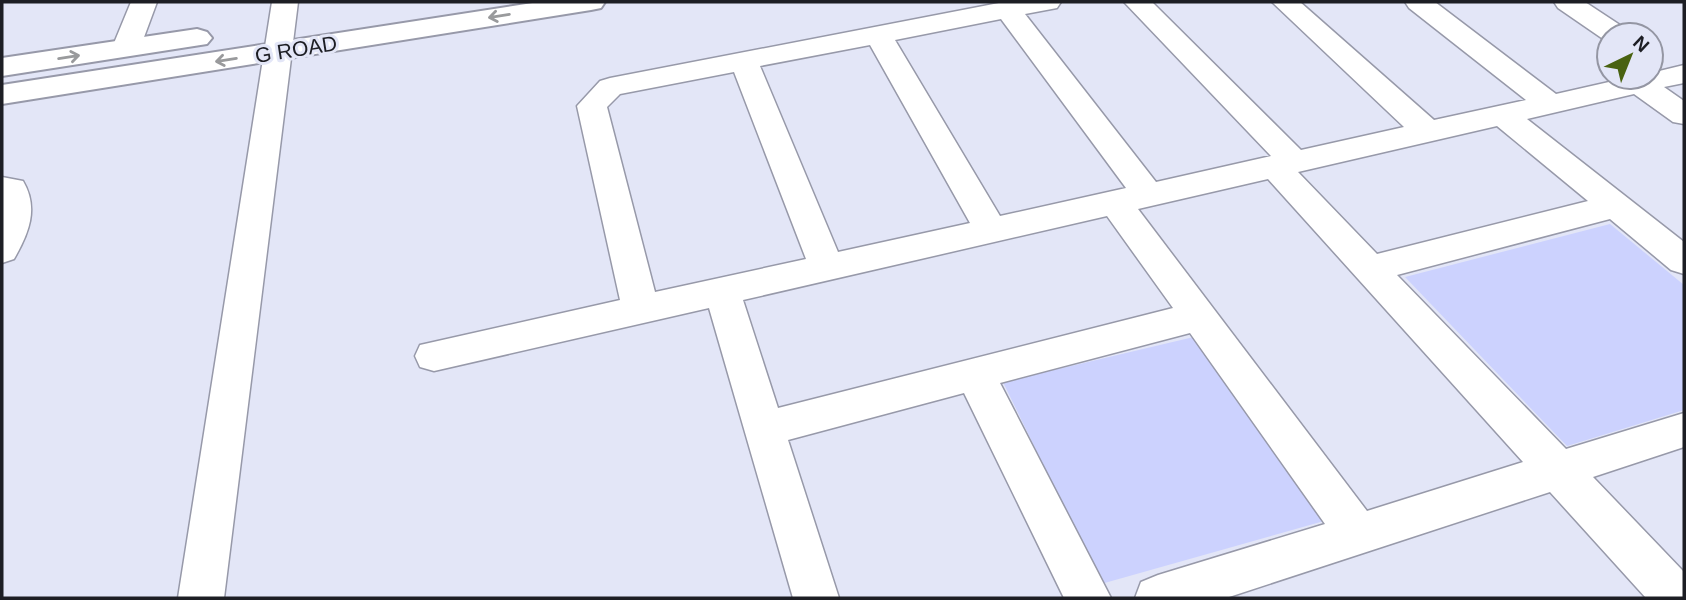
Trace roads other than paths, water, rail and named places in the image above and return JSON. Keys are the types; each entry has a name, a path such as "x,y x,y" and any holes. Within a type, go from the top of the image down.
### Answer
{"street":[{"path":"126,48 144,2"},
{"name":"G ROAD","path":"2,67 431,2"},
{"name":"G ROAD","path":"2,95 283,26 591,2"},
{"path":"641,310 592,106 610,87 1048,2"},
{"path":"1136,2 1284,164 1369,268 1677,598"},
{"path":"1286,2 1428,132"},
{"path":"1418,2 1550,104"},
{"path":"1567,2 1595,21"},
{"path":"1007,9 1132,199 1199,316 1358,534"},
{"path":"201,598 283,26"},
{"path":"878,34 992,230"},
{"path":"743,60 827,267"},
{"path":"1665,77 1684,115"},
{"path":"434,356 1503,115 1597,91"},
{"path":"1503,115 1684,261"},
{"path":"2,188 10,189 15,195 17,210 2,250"},
{"path":"1369,268 1615,206"},
{"path":"722,291 816,598"},
{"path":"764,429 1199,316"},
{"path":"975,374 1088,598"},
{"path":"1158,598 1684,429"}]}
